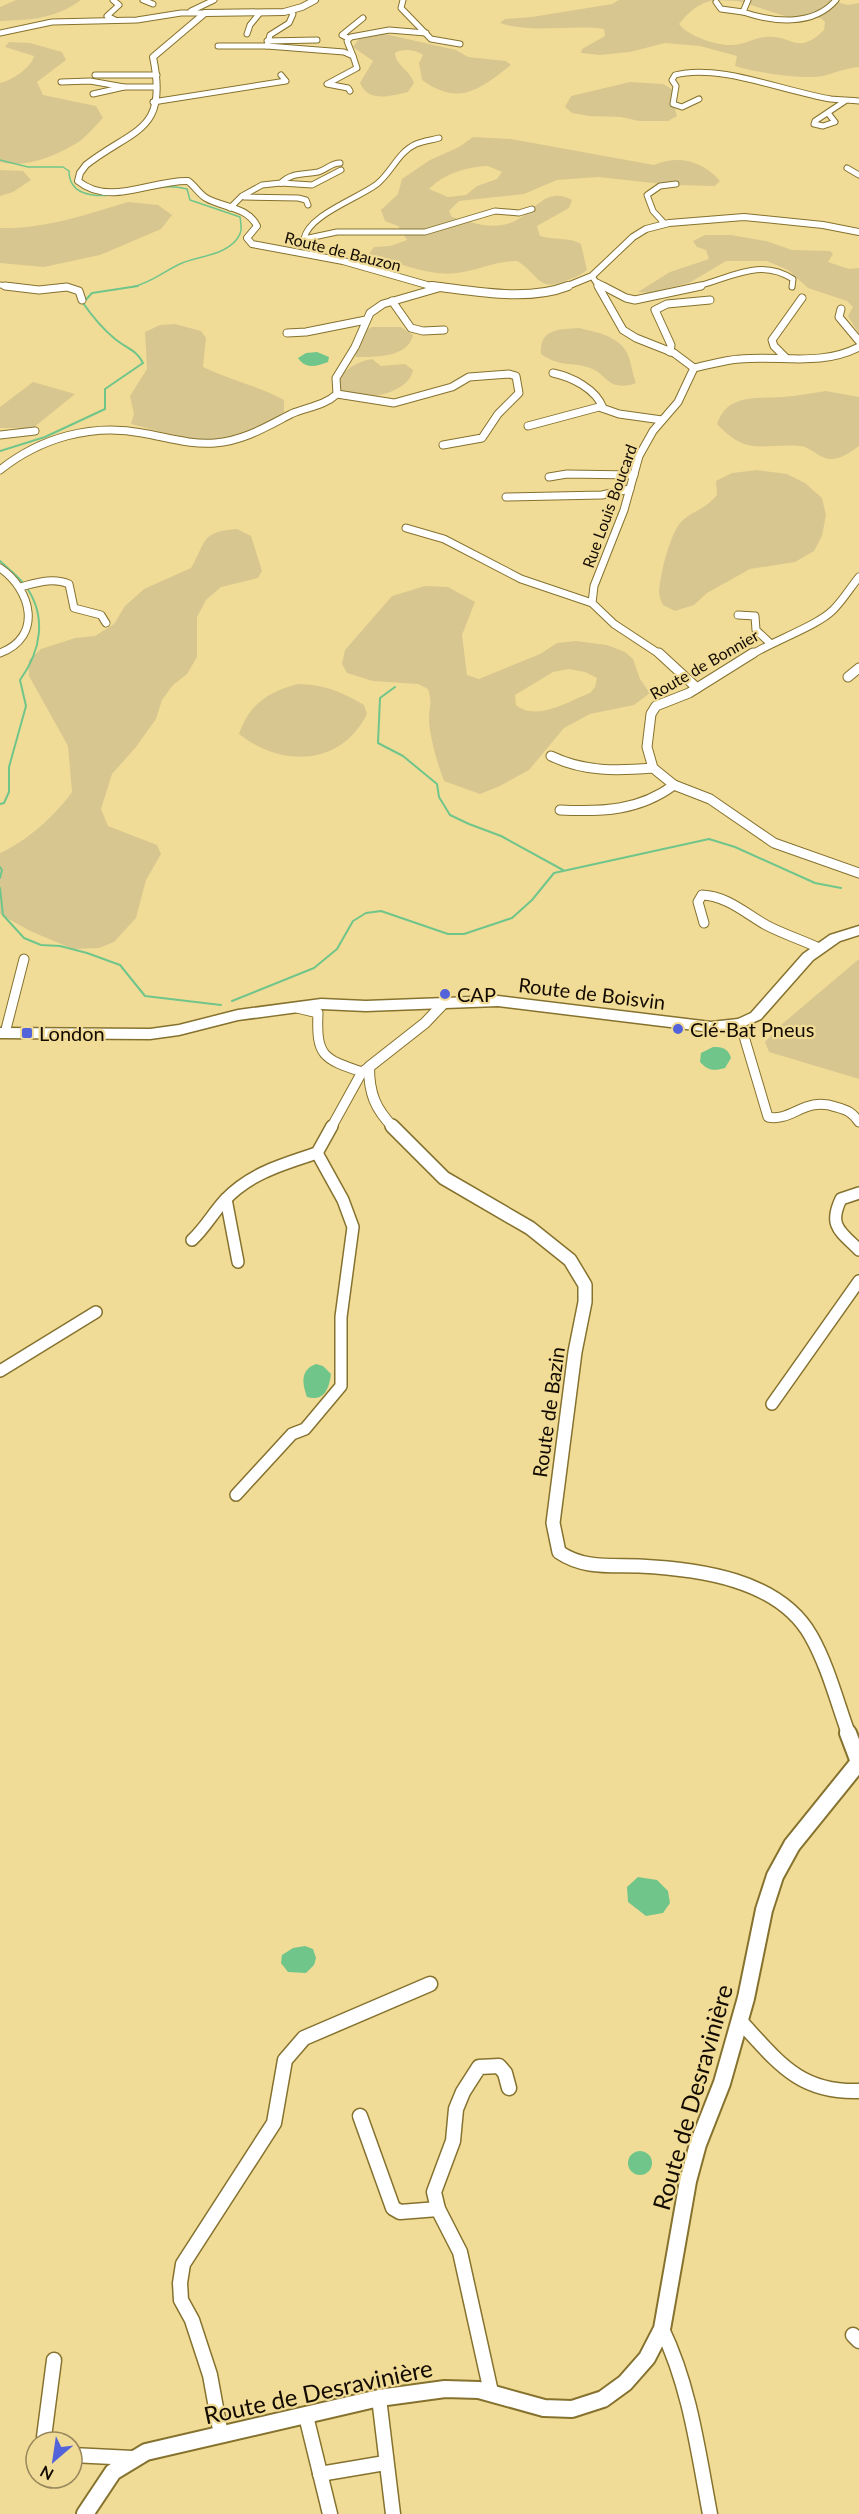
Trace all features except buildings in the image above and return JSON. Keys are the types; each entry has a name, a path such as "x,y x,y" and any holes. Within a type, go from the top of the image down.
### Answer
{"main road":[{"name":"Route de Boisvin","path":"3,1033 164,1033 238,1015 321,1004 366,1006 523,1003 711,1027 740,1023 756,1016 808,957 836,938 859,930"}],"street":[{"path":"113,0 119,4"},
{"path":"119,21 107,16 126,0"},
{"path":"143,0 153,4"},
{"path":"188,13 214,0"},
{"path":"0,33 52,22 119,21 188,13 259,14 290,11 315,0"},
{"path":"403,0 400,8 431,39 460,44"},
{"path":"743,12 748,0"},
{"path":"716,2 721,9 778,20 804,18 830,8 836,0"},
{"path":"268,45 270,35 289,23 292,14 290,11"},
{"name":"Route de Bauzon","path":"205,14 153,57 157,75 156,87 145,126 89,163 80,172 78,181 87,189 104,193 166,181 185,180 192,183 205,197 255,220 256,226 247,238 252,244 316,255 406,281 496,293 534,293 568,287 594,279 633,237 646,229 665,224 744,217 801,222 859,231"},
{"path":"247,34 250,25 259,14"},
{"path":"363,18 342,35 348,38 389,30 426,33"},
{"path":"348,38 347,41 357,68 327,84 348,88 350,92"},
{"path":"218,46 268,45 317,40"},
{"path":"234,53 268,45 344,52 353,56"},
{"path":"699,99 682,107 673,104 676,86 672,80 675,75 721,74 845,101 859,101"},
{"path":"95,75 157,75"},
{"path":"153,102 286,81 281,75"},
{"path":"61,82 90,81 124,87 156,87"},
{"path":"93,94 124,87"},
{"path":"828,112 845,101"},
{"path":"316,255 304,239 305,233 318,219 378,183 404,152 416,144 439,138"},
{"path":"231,208 240,197 262,185 281,183 312,185 340,166 332,163 321,170 289,176 281,183"},
{"path":"847,168 859,175"},
{"path":"665,224 657,217 646,198 660,186 676,184"},
{"path":"240,197 298,198 306,200 308,205"},
{"path":"304,239 337,232 425,232 495,211 519,213 532,209"},
{"path":"594,279 626,298 635,300 717,282 745,269 765,268 782,272 793,279 792,287"},
{"path":"594,279 622,330 636,339 670,352 694,368 740,359 832,358 850,353 859,347"},
{"path":"0,285 39,290 72,287 79,291 82,300"},
{"path":"337,394 336,378 355,347 366,320 375,308 442,287"},
{"path":"786,358 772,340 802,298"},
{"path":"670,352 671,345 655,310 664,305 701,303 710,300"},
{"path":"392,301 405,325 412,330 444,330"},
{"path":"841,309 839,317 859,341"},
{"path":"287,333 306,332 366,320"},
{"name":"Rue Louis Boucard","path":"592,603 594,586 630,489 639,456 653,431 678,402 694,368"},
{"path":"553,373 562,374 580,384 602,402 603,408"},
{"path":"0,470 14,459 62,437 97,429 133,430 205,443 233,441 252,436 301,409 323,404 337,394 394,403 452,387 469,377 509,374 516,376 519,393 498,414 484,436 462,443 443,445"},
{"path":"528,426 551,418 603,408 619,414 662,420"},
{"path":"0,435 35,430"},
{"path":"549,477 571,474 634,475"},
{"path":"506,498 602,495 630,489"},
{"path":"406,528 444,539 521,579 592,603 613,624 653,648 696,688"},
{"path":"0,568 12,576 20,587 28,602 29,617 19,642 14,647 0,653"},
{"name":"Route de Bonnier","path":"653,768 647,747 652,711 658,705 682,696 770,643 828,615 859,577"},
{"path":"20,587 51,581 65,581 69,584 74,608 101,615 106,623"},
{"path":"738,615 747,614 756,617 756,630 770,643"},
{"path":"848,677 859,668"},
{"path":"551,756 566,765 582,768 619,771 653,768 674,784 710,799 774,843 859,873"},
{"path":"560,810 616,811 659,798 674,784"},
{"path":"704,923 698,902 702,895 707,894 819,948"},
{"path":"3,1033 24,959"},
{"path":"192,1240 202,1231 226,1199 267,1169 317,1153 365,1070 425,1023 444,1003"},
{"path":"294,1007 318,1013 318,1044 326,1057 333,1062 365,1070"},
{"path":"740,1023 768,1117 777,1119 807,1105 826,1103 852,1112 859,1122"},
{"name":"Route de Bazin","path":"365,1070 375,1105 392,1126 444,1178 462,1190 503,1210 549,1243 570,1260 585,1285 585,1302 575,1352 553,1523 559,1552 581,1564 639,1566 701,1574 756,1588 778,1601 796,1616 811,1636 854,1736 859,1762"},
{"path":"236,1495 292,1434 304,1429 341,1386 341,1317 353,1227 344,1200 317,1153"},
{"path":"859,1193 841,1199 834,1214 838,1229 859,1250"},
{"path":"226,1199 238,1262"},
{"path":"772,1404 859,1281"},
{"path":"0,1371 96,1312"},
{"name":"Route de Desravinière","path":"85,2514 112,2472 146,2452 379,2398 445,2389 491,2392 544,2408 572,2409 603,2399 625,2383 647,2358 662,2329 688,2181 698,2144 722,2083 740,2020 764,1910 775,1876 792,1845 859,1762"},
{"path":"221,2435 210,2375 192,2320 181,2300 180,2283 183,2264 274,2123 285,2060 295,2046 304,2038 430,1984"},
{"path":"740,2020 794,2076 807,2084 825,2091 842,2093 859,2091"},
{"path":"491,2392 460,2252 438,2210 434,2192 453,2141 456,2109 472,2076 479,2067 499,2066 505,2073 509,2088"},
{"path":"360,2116 393,2208 400,2212 438,2210"},
{"path":"662,2329 674,2354 686,2391 710,2514"},
{"path":"45,2430 54,2361"},
{"path":"379,2398 385,2463 393,2514"},
{"path":"306,2416 330,2514"},
{"path":"84,2456 133,2458"},
{"path":"320,2474 385,2463"}],"shaded area":[{"path":"16,0 81,0 52,15 0,21 0,7"},
{"path":"619,0 714,0 830,0 848,5 859,3 859,67 815,77 779,75 735,66 737,56 700,46 665,43 630,52 600,55 581,53 582,49 605,36 604,29 525,28 500,23 505,19 612,4","holes":["714,0 738,1 788,17 821,18 825,22 824,30 807,42 800,43 782,38 765,37 741,44 726,45 696,36 679,24 690,12 703,4"]},
{"path":"385,34 456,50 468,57 506,61 511,65 469,92 448,92 435,88 422,80 419,63 423,55 405,50 395,53 396,58 414,83 408,92 381,97 374,96 368,93 360,83 373,61 353,47 359,39"},
{"path":"9,42 30,43 62,52 66,60 37,82 43,95 96,106 103,118 83,139 71,146 52,156 20,164 0,162 0,83 20,73 29,65 34,56 5,47"},
{"path":"630,82 663,84 675,91 674,106 677,116 668,121 639,121 621,117 572,113 565,107 571,96"},
{"path":"473,137 511,139 654,165 672,160 689,161 705,168 720,181 715,186 671,185 598,177 557,180 524,194 459,201 449,211 452,217 491,226 515,221 548,198 563,196 572,200 569,208 537,226 540,236 572,240 581,244 587,270 576,277 556,284 543,283 517,261 446,274 424,271 369,254 374,247 390,246 407,240 398,226 385,221 381,210 398,194 402,179 430,160 459,147","holes":["488,166 502,172 497,179 477,186 466,195 448,197 429,189 435,183 464,169"]},
{"path":"0,170 23,171 31,180 13,192 0,196"},
{"path":"128,202 158,205 172,215 161,229 100,255 44,267 0,263 0,228 49,224"},
{"path":"705,235 731,235 766,241 792,250 830,251 833,254 828,262 849,269 859,268 859,334 848,316 853,307 847,301 808,288 788,270 767,261 726,261 689,283 650,293 638,292 670,272 709,259 706,250 697,247 693,241"},
{"path":"175,324 201,331 206,338 203,367 284,400 284,412 247,434 218,440 189,438 131,424 134,414 130,396 147,369 145,332 160,325"},
{"path":"372,327 401,327 413,335 410,343 398,352 381,356 356,357 355,354 366,330"},
{"path":"579,328 617,341 628,354 636,383 625,386 616,385 594,369 560,363 541,354 541,346 547,335 558,330"},
{"path":"317,352 329,357 328,362 308,366 298,358 306,353"},
{"path":"372,359 381,366 405,364 413,370 411,377 393,391 370,397 360,397 340,389 341,377 349,368"},
{"path":"33,382 75,394 33,428 0,428 0,407"},
{"path":"826,391 859,397 859,446 839,458 828,459 800,446 747,445 728,434 717,424 722,414 735,402 753,398 788,397"},
{"path":"757,470 787,474 805,483 822,498 826,515 822,536 814,551 795,562 750,569 707,593 694,605 675,611 663,605 659,592 661,575 666,554 678,526 717,495 716,481 732,473"},
{"path":"237,529 251,536 262,571 258,578 221,587 206,600 197,617 197,657 187,674 173,685 162,700 156,719 136,747 112,774 101,809 108,826 157,845 161,854 146,880 136,918 114,942 99,948 73,949 30,931 0,914 0,853 21,842 40,827 72,792 68,746 29,676 29,660 41,649 75,638 95,636 114,624 125,606 144,589 191,568 202,545 210,536 216,532"},
{"path":"425,586 448,587 475,602 462,635 467,675 479,679 540,654 557,643 576,641 607,645 625,652 633,659 640,679 650,693 634,705 590,714 564,728 529,770 500,786 480,794 444,781 430,731 428,689 418,684 373,681 347,673 342,664 345,650 392,596","holes":["569,669 585,672 597,678 595,687 590,693 543,711 524,710 516,705 515,695 553,672"]},
{"path":"298,684 325,687 340,692 364,705 367,714 356,731 342,744 326,752 309,756 273,753 239,734 248,715 261,701 269,695"},
{"path":"859,959 859,1079 769,1052 765,1042 781,1025"},
{"path":"713,1047 724,1049 730,1055 731,1058 725,1068 711,1070 700,1062 701,1053"},
{"path":"316,1364 323,1366 331,1374 329,1385 322,1396 307,1397 304,1387 305,1373"},
{"path":"638,1877 657,1880 668,1891 670,1903 663,1913 646,1916 628,1902 627,1887"},
{"path":"305,1946 313,1949 316,1958 314,1965 306,1973 288,1972 281,1963 282,1955 293,1948"},
{"path":"640,2151 645,2152 651,2158 651,2168 645,2174 640,2175 635,2174 629,2168 628,2163 629,2158 635,2152"}],"waterway":[{"path":"0,160 28,167 63,167 69,171 72,184 81,192 93,195 108,196 167,187 187,189 190,200 240,217 240,234 226,249 182,263 151,280 133,287"},
{"path":"133,287 138,286"},
{"path":"0,451 45,437 105,409 105,389 143,363 134,352 106,331 83,303 92,293 133,287"},
{"path":"0,561 21,581 32,596 39,620 37,645 20,680 26,706 9,767 9,792 4,803 0,804"},
{"path":"395,687 380,698 378,743 403,756 437,784 439,797 450,815 501,836 563,870"},
{"path":"232,1001 314,968 337,949 353,921 366,913 381,911 448,934 464,934 512,918 532,900 554,873 709,839 735,847 815,883 841,888"},
{"path":"0,867 2,870 0,878"},
{"path":"0,888 3,915 24,938 41,945 60,946 87,953 120,965 145,996 221,1005"}],"place":[{"name":"CAP","path":"445,994"},
{"name":"Clé-Bat Pneus","path":"678,1029"},
{"name":"London","path":"27,1033"}]}
